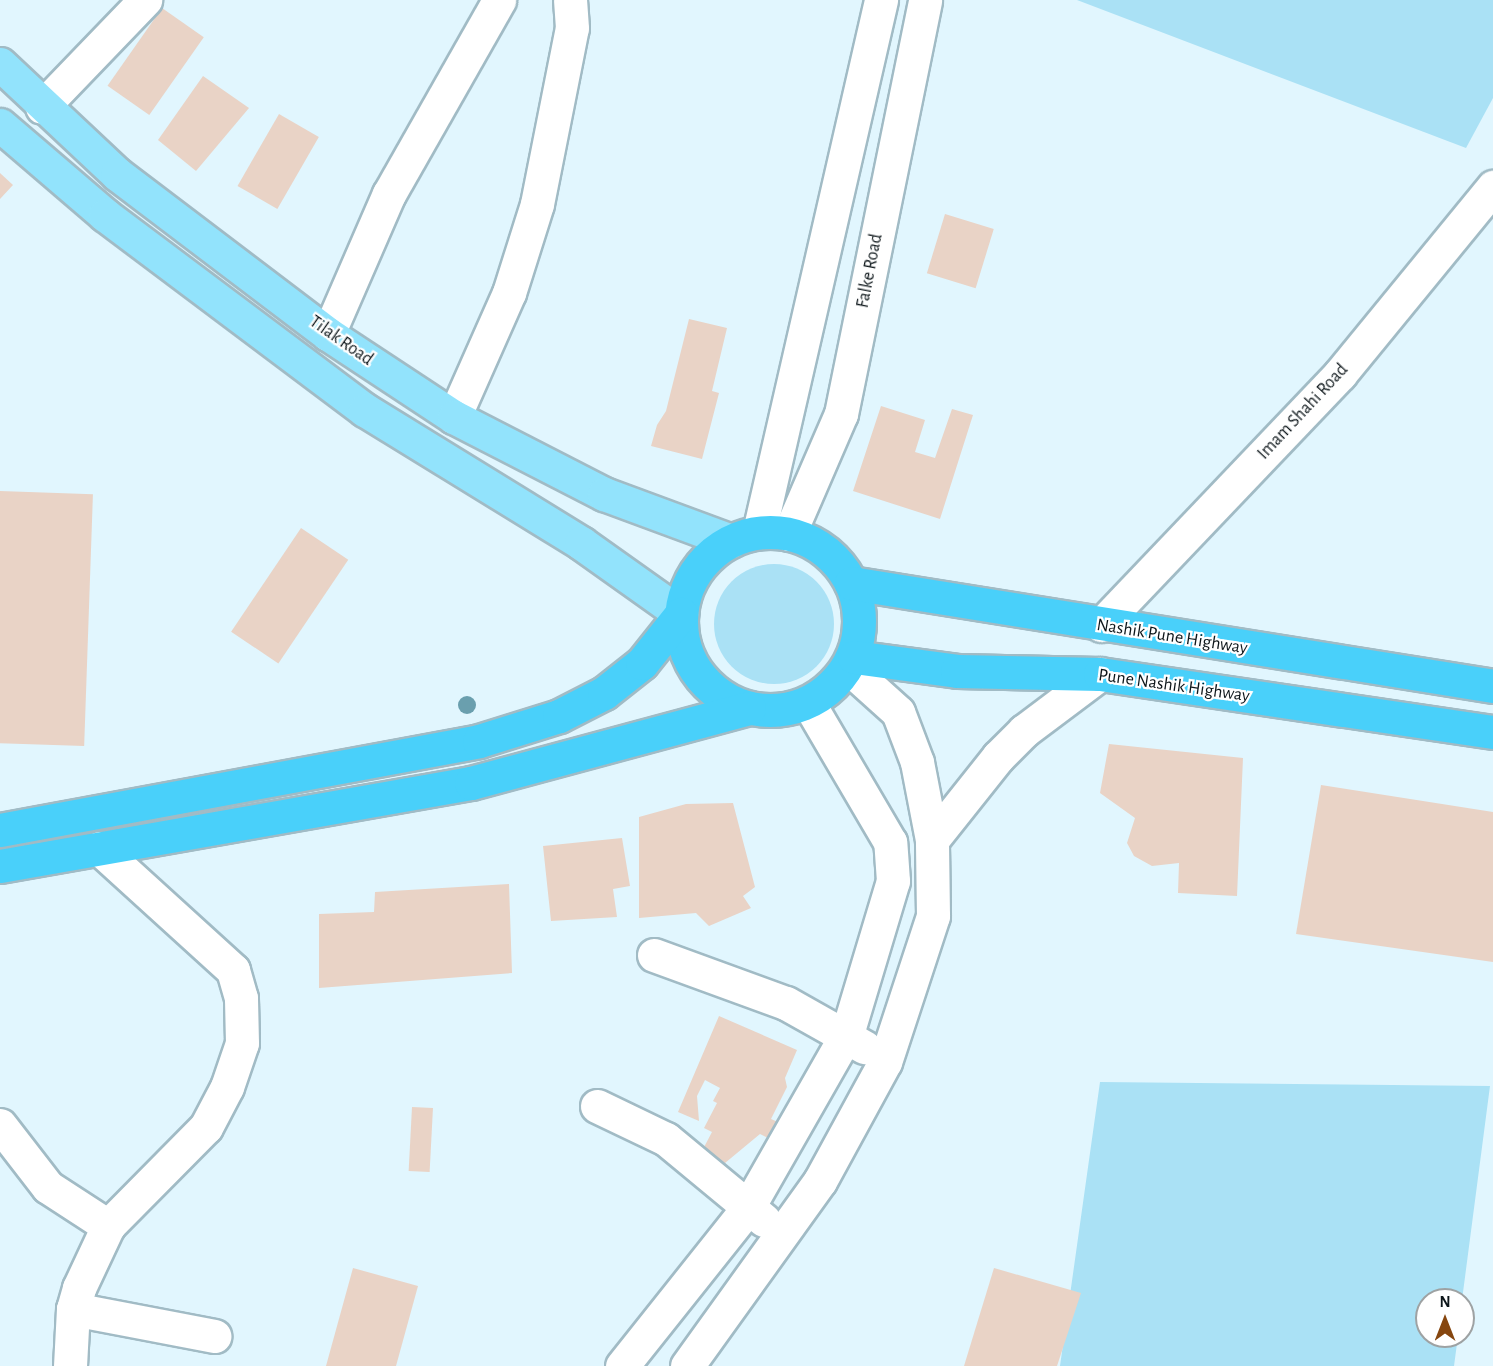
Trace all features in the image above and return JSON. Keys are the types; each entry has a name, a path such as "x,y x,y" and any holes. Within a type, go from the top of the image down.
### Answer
{"highway":[{"path":"0,830 489,738 559,716 604,693 642,663 681,614 696,571 760,536 815,543 829,555 851,583 860,626 851,662 830,687 808,702 789,708 749,708 471,783 311,814 99,848 2,869"},
{"name":"Nashik Pune Highway","path":"851,583 1101,625 1493,686"},
{"path":"681,614 682,638 691,662 705,683 725,699 749,708"},
{"name":"Pune Nashik Highway","path":"851,662 957,671 1100,674 1493,732"}],"main road":[{"name":"Tilak Road","path":"0,64 42,107 117,174 328,334 454,417 604,494 760,536"},
{"path":"0,125 105,215 365,410 581,543 681,614"}],"street":[{"path":"42,107 144,0"},
{"path":"328,334 389,194 499,0"},
{"path":"454,417 509,293 537,204 572,28 570,0"},
{"path":"760,536 881,0"},
{"name":"Falke Road","path":"760,536 841,414 925,0"},
{"name":"Imam Shahi Road","path":"1101,625 1340,374 1493,187"},
{"path":"687,1366 820,1181 885,1062 933,916 932,840 917,762 898,712 851,662"},
{"path":"932,840 998,757 1024,731 1100,674"},
{"path":"622,1366 747,1209 847,1034 893,881 890,842 808,702"},
{"path":"70,1366 73,1309 108,1226 207,1127 227,1087 242,1043 241,998 233,970 99,848"},
{"path":"654,955 786,1003 847,1034 885,1062"},
{"path":"597,1106 683,1152 747,1209 784,1232"},
{"path":"0,1125 48,1187 108,1226"},
{"path":"73,1309 214,1336"}],"shaded area":[{"path":"1077,0 1493,0 1493,98 1466,148"},
{"path":"774,564 797,568 817,581 830,601 834,624 830,647 817,667 797,680 774,684 751,680 731,667 718,647 714,624 718,601 731,581 751,568"},
{"path":"1100,1082 1490,1086 1464,1288 1415,1288 1415,1348 1456,1348 1454,1366 1060,1366"}],"building":[{"path":"162,8 204,37 149,115 108,86"},
{"path":"203,76 249,108 196,171 158,140"},
{"path":"279,114 319,137 277,209 238,186"},
{"path":"0,173 13,185 0,199"},
{"path":"945,214 994,229 976,288 927,273"},
{"path":"689,319 727,328 712,391 719,393 702,459 651,446 657,425 666,411"},
{"path":"881,406 925,420 915,452 935,458 952,409 973,415 940,519 853,491"},
{"path":"0,491 93,494 84,746 0,743"},
{"path":"301,528 348,560 278,664 231,632"},
{"path":"1109,744 1243,758 1237,896 1178,893 1179,863 1152,866 1134,856 1127,843 1135,818 1100,793"},
{"path":"1321,785 1493,812 1493,962 1296,934"},
{"path":"733,803 755,887 743,896 751,908 709,926 696,913 639,918 639,817 686,804"},
{"path":"622,838 630,886 613,889 617,917 551,921 543,846"},
{"path":"509,884 512,973 319,988 319,914 374,912 375,892"},
{"path":"719,1016 797,1050 785,1078 787,1087 771,1119 778,1122 770,1139 760,1134 725,1163 702,1151 712,1132 704,1128 717,1103 713,1101 720,1088 705,1080 697,1096 699,1121 678,1112"},
{"path":"412,1107 433,1108 430,1172 409,1171"},
{"path":"353,1268 418,1286 396,1366 326,1366"},
{"path":"994,1268 1081,1293 1057,1366 964,1366"}]}
